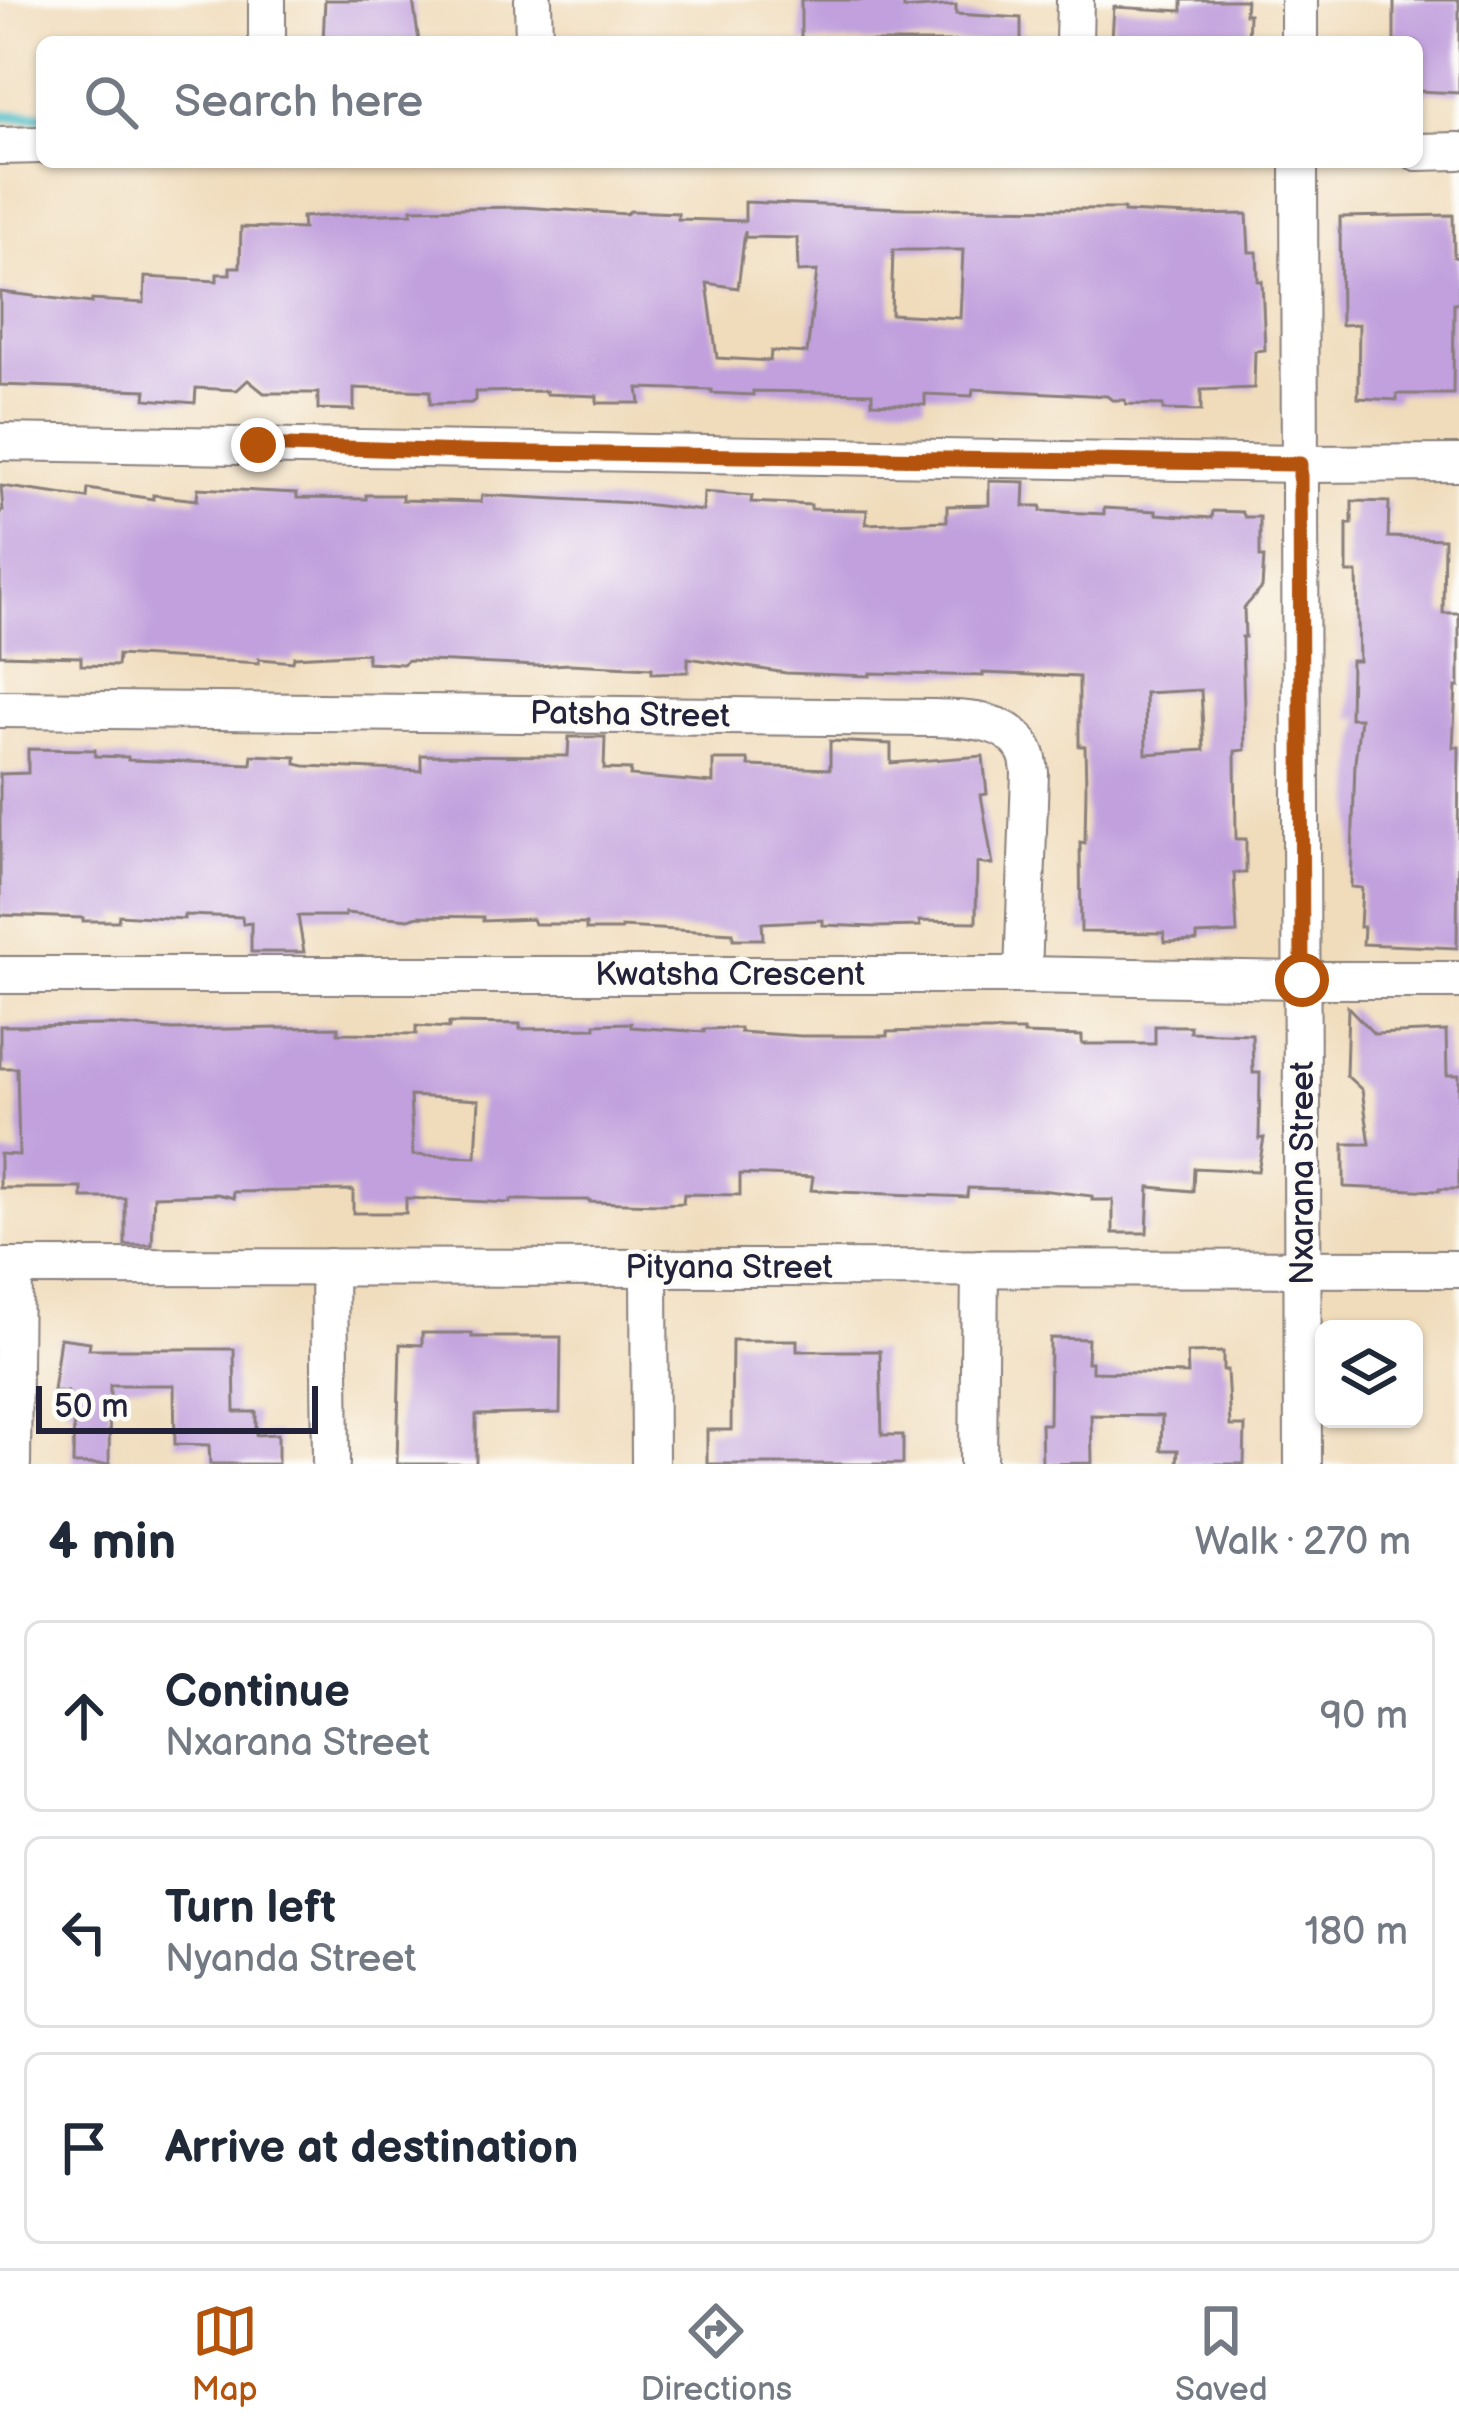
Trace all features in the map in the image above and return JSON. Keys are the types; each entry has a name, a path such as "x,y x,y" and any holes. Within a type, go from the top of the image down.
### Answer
{"street":[{"path":"267,0 267,36"},
{"path":"533,0 534,36"},
{"path":"1074,36 1075,0"},
{"path":"1299,0 1299,36"},
{"path":"0,146 36,145"},
{"path":"1423,152 1459,151"},
{"name":"Nxarana Street","path":"1299,168 1304,1464"},
{"path":"0,442 488,453 1459,463"},
{"name":"Patsha Street","path":"0,709 933,718 994,724 1015,737 1026,752 1030,773 1023,975"},
{"name":"Kwatsha Crescent","path":"0,975 1459,980"},
{"path":"7,1267 12,1464"},
{"name":"Pityana Street","path":"7,1267 1459,1269"},
{"path":"329,1267 331,1464"},
{"path":"978,1464 980,1268"},
{"path":"649,1269 650,1464"}],"building":[{"path":"325,0 413,0 418,36 323,36"},
{"path":"801,0 904,0 904,9 956,5 956,14 1021,18 1021,36 801,36"},
{"path":"1182,0 1246,0 1248,36 1112,36 1114,7 1182,11"},
{"path":"1394,0 1459,0 1459,93 1423,91 1423,36 1394,36"},
{"path":"745,202 1247,214 1249,252 1257,252 1258,281 1262,281 1265,350 1255,351 1254,388 1201,390 1201,411 1163,410 1163,405 1126,404 1107,396 973,389 972,396 925,394 925,405 872,403 872,393 753,391 753,395 638,388 640,403 597,403 597,396 546,391 475,392 471,403 430,404 430,391 354,388 354,410 318,409 318,393 264,393 248,380 237,390 196,388 195,403 145,399 146,390 0,385 0,292 92,303 144,303 145,277 217,281 217,274 230,274 230,267 240,267 241,227 303,229 302,217 522,207 678,213 678,219 745,221","holes":["745,231 745,237 797,238 798,272 817,271 807,353 771,351 770,361 717,358 707,283 738,288","893,250 963,250 960,318 891,314"]},
{"path":"1453,215 1459,303 1454,303 1453,394 1397,394 1397,400 1358,398 1359,324 1341,325 1340,217"},
{"path":"989,481 1025,482 1024,506 1041,506 1041,511 1104,514 1104,508 1212,518 1213,511 1242,512 1245,517 1260,517 1262,588 1244,608 1242,637 1245,750 1235,751 1236,839 1246,839 1246,873 1234,873 1237,933 1165,942 1164,933 1081,932 1080,842 1085,843 1086,788 1085,746 1079,746 1079,677 786,673 688,658 688,672 652,673 652,668 569,664 367,662 367,653 294,657 293,662 259,659 259,663 118,655 117,666 81,665 81,657 0,655 1,486 87,498 88,489 197,500 198,488 297,493 297,498 402,495 402,500 481,502 482,495 703,511 704,492 752,496 751,502 811,505 811,509 867,510 866,524 947,521 947,506 989,505","holes":["1201,690 1204,750 1146,754 1145,693"]},
{"path":"1352,501 1389,502 1388,537 1444,539 1443,613 1459,613 1453,747 1459,747 1457,948 1363,944 1362,888 1351,887 1360,718 1350,718 1351,661 1359,661 1357,573 1347,573"},
{"path":"569,737 605,737 604,769 631,770 630,776 713,783 713,760 830,769 830,741 891,744 891,763 983,756 987,794 981,795 993,865 977,863 976,922 919,921 920,926 876,927 823,925 823,920 762,923 763,939 733,939 733,933 621,927 586,930 586,924 534,924 532,919 409,919 345,913 298,916 304,952 251,952 251,923 243,924 242,917 119,915 118,921 83,921 0,915 0,774 28,773 28,749 95,750 95,756 128,760 251,764 252,755 296,757 296,764 305,766 421,771 421,755 568,756"},
{"path":"1348,1007 1374,1034 1446,1031 1447,1075 1459,1075 1459,1189 1344,1187 1344,1144 1370,1144 1362,1090 1346,1075"},
{"path":"449,1023 520,1024 520,1029 631,1023 631,1027 704,1032 740,1028 740,1032 801,1036 1024,1031 1082,1036 1082,1044 1155,1044 1155,1026 1252,1034 1253,1073 1260,1073 1259,1139 1264,1138 1258,1171 1194,1168 1193,1191 1149,1187 1147,1233 1113,1233 1113,1200 1092,1200 1092,1196 968,1188 967,1197 839,1192 811,1190 813,1177 740,1174 740,1195 684,1194 683,1203 661,1204 406,1198 406,1213 353,1213 353,1190 233,1192 234,1198 154,1196 152,1245 125,1245 125,1198 82,1198 82,1188 0,1188 0,1154 19,1155 17,1068 0,1068 0,1026 338,1027 338,1033 416,1034 416,1026 449,1028","holes":["410,1096 479,1100 476,1157 413,1155"]},
{"path":"422,1333 561,1337 560,1413 476,1415 476,1464 397,1464 400,1344 422,1345"},
{"path":"60,1338 90,1342 89,1349 234,1349 235,1412 256,1412 256,1435 278,1434 278,1464 210,1464 209,1445 175,1444 174,1385 110,1385 109,1464 73,1464 74,1409 66,1408 67,1392 53,1391"},
{"path":"1050,1338 1088,1339 1087,1362 1092,1362 1092,1372 1188,1374 1187,1353 1223,1352 1230,1426 1245,1426 1244,1464 1177,1464 1178,1450 1161,1450 1162,1416 1091,1415 1092,1463 1042,1464 1041,1424 1049,1424"},
{"path":"732,1340 797,1340 797,1351 880,1351 882,1435 903,1435 903,1464 707,1464 707,1430 731,1430"}],"waterway":[{"path":"0,116 36,116"}],"route":[{"path":"258,445 1300,464 1302,980"}]}
